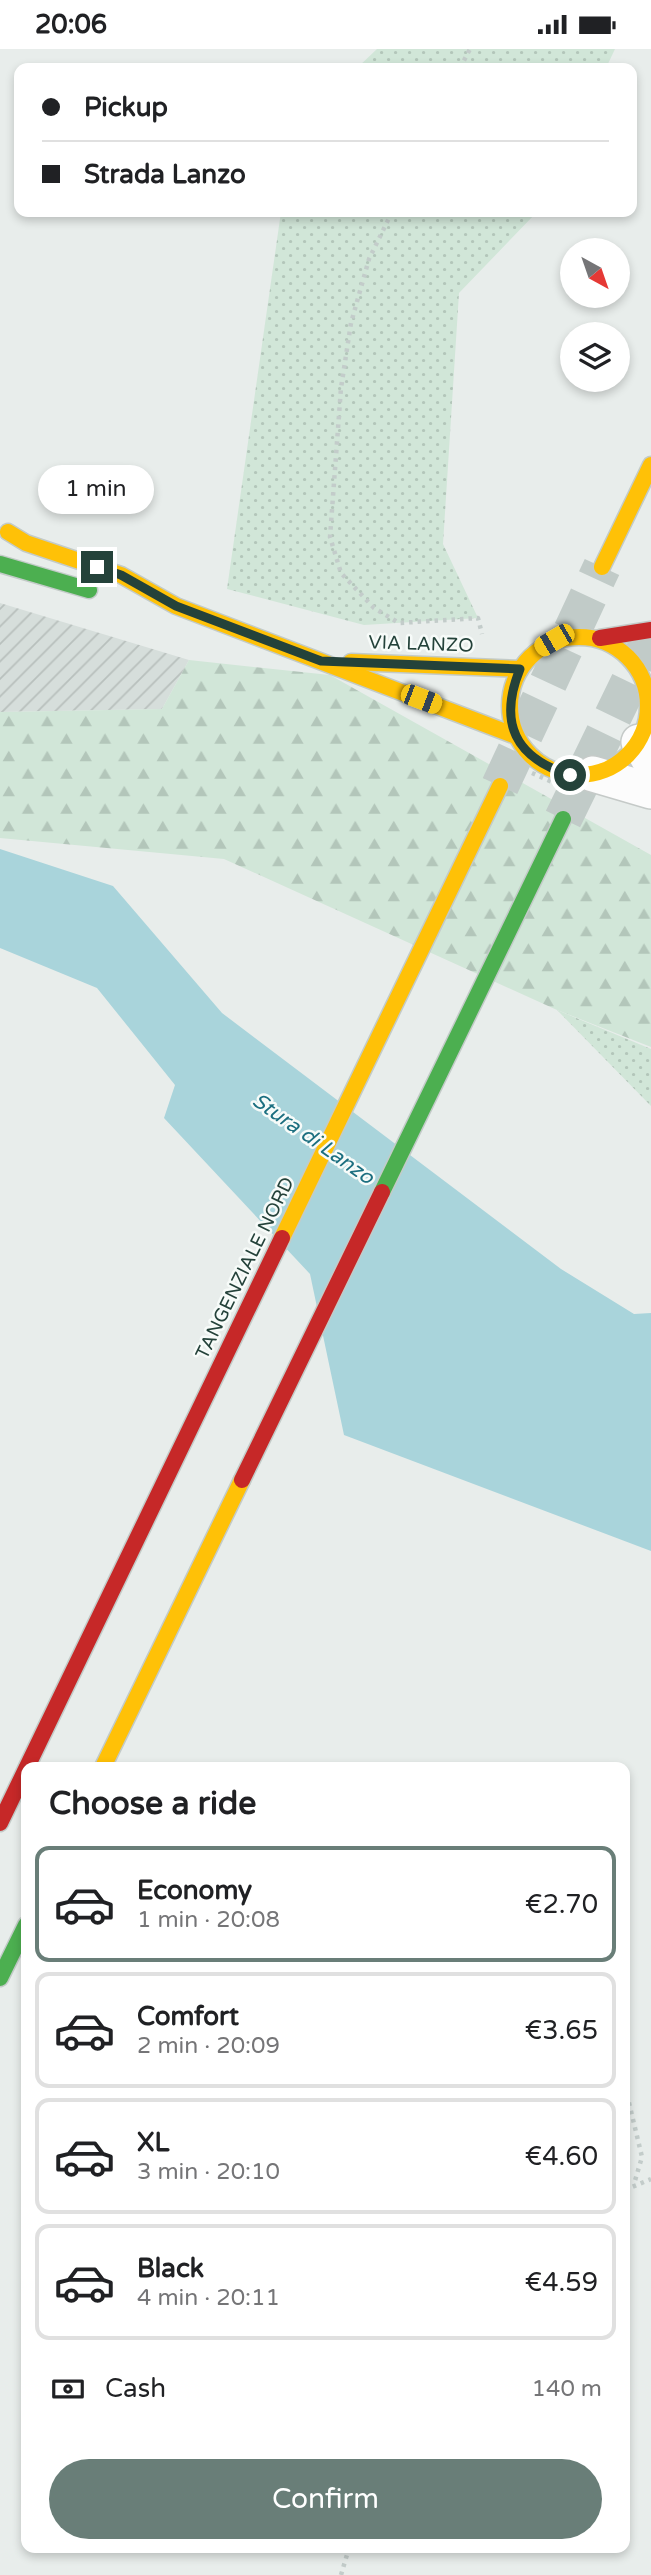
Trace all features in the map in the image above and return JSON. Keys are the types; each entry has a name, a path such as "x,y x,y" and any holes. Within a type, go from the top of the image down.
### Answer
{"main road":[{"path":"602,567 651,465"},
{"path":"0,554 5,545 7,526 26,543 121,575 176,606"},
{"path":"0,564 110,596"},
{"path":"136,600 176,606"},
{"name":"VIA LANZO","path":"176,606 516,736"},
{"path":"600,639 621,649 637,666 646,686 650,708 645,752 627,757 611,768 593,774 570,775 547,768 529,755 516,736 510,714 511,691 520,669 534,652 554,640 577,636 600,639 651,630"},
{"name":"VIA LANZO","path":"321,661 520,669"},
{"name":"TANGENZIALE NORD","path":"30,1762 500,786"},
{"path":"105,1762 563,819"},
{"name":"TANGENZIALE NORD","path":"0,1823 21,1780"},
{"path":"0,1978 21,1935"}],"street":[{"path":"593,774 651,791"}],"path":[{"path":"390,217 369,259 351,323 341,388 330,537 341,573 374,608 400,623 478,618 488,667"},
{"path":"630,2107 642,2157 634,2184"},
{"path":"630,2187 651,2179"},
{"path":"341,2575 348,2553"}],"shaded area":[{"path":"0,603 189,660 162,709 0,712"}],"green space":[{"path":"377,49 615,49 608,63 362,63"},
{"path":"280,217 532,217 459,293 443,544 478,618 364,625 227,589"},
{"path":"189,660 330,675 651,855 651,1047 557,1010 224,859 0,838 0,712 162,709"},
{"path":"557,1010 651,1049 651,1106"}],"water":[{"name":"Stura di Lanzo","path":"0,849 113,886 222,1013 561,1269 634,1314 651,1313 651,1551 344,1435 310,1274 164,1118 175,1085 97,988 0,948"}],"tunnel":[{"path":"500,786 602,567"},
{"path":"563,819 651,638"}],"traffic: fast":[{"path":"0,564 89,590"},
{"path":"382,1192 563,819"},
{"path":"0,1978 21,1935"}],"traffic: slow":[{"path":"602,567 651,465"},
{"path":"8,532 26,543 121,575 176,606 516,736"},
{"path":"579,637 606,642 628,657 643,679 648,706 643,733 628,755 606,770 579,775 552,770 530,755 515,733 510,706 515,679 530,657 552,642 579,637"},
{"path":"351,662 520,669"},
{"path":"282,1238 500,786"},
{"path":"105,1762 242,1480"}],"traffic: jam":[{"path":"600,638 651,630"},
{"path":"242,1480 382,1192"},
{"path":"29,1762 282,1238"},
{"path":"0,1823 21,1779"}],"route":[{"path":"97,567 121,575 176,606 321,661 520,669 511,691 510,714 516,736 529,755 547,768 570,775"}]}
